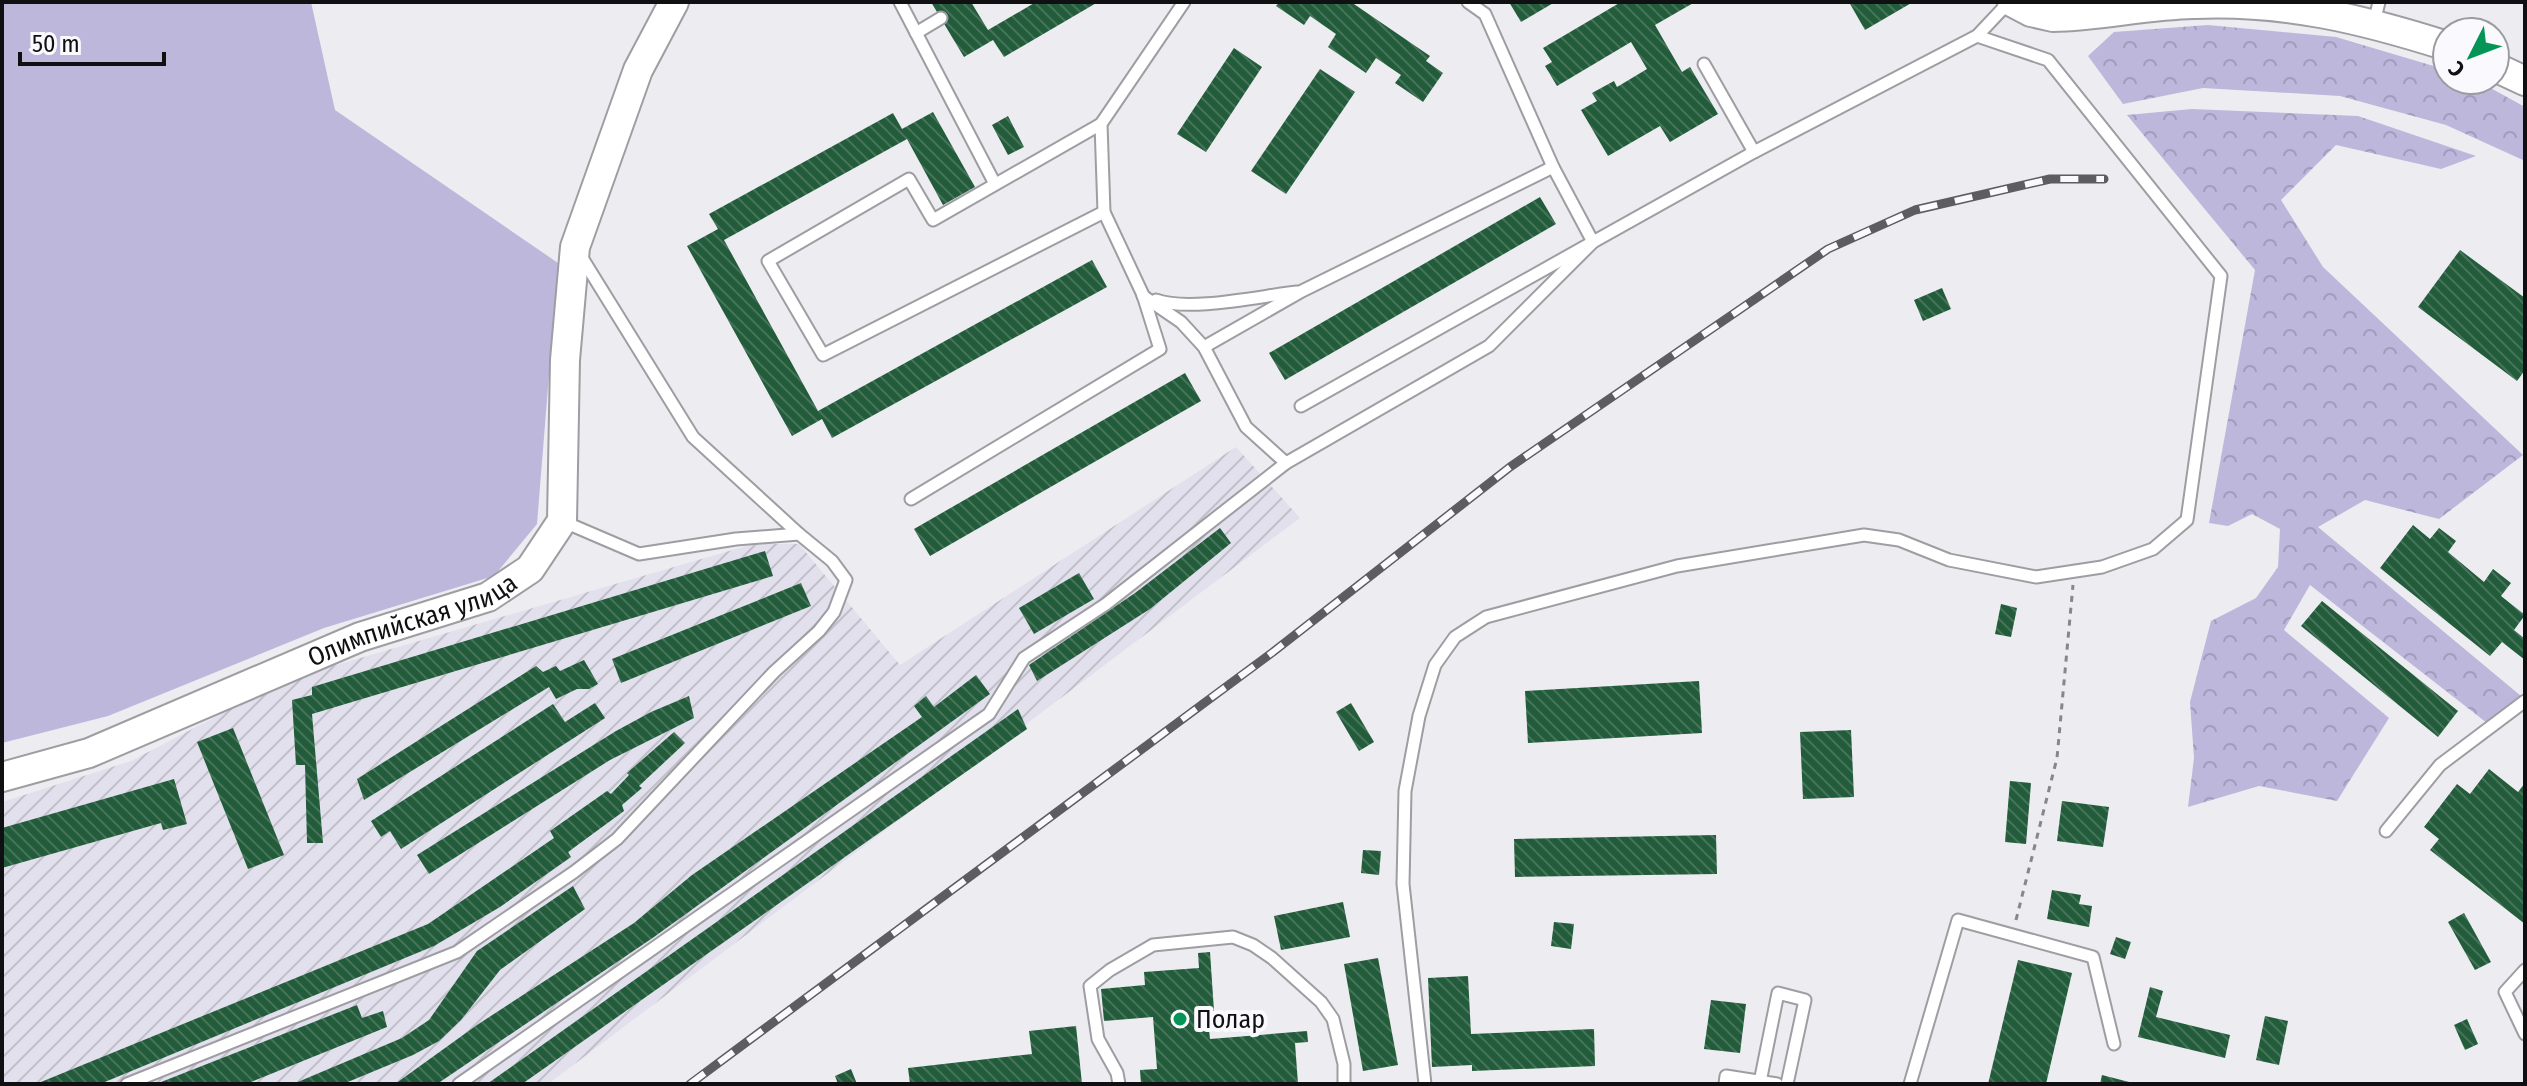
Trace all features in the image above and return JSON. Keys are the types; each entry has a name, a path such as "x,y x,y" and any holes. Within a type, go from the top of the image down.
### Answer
{"street":[{"path":"562,521 565,360 575,247 638,70 674,2"},
{"path":"2010,2 2031,12 2053,17 2243,2 2376,12 2431,38"},
{"name":"Олимпийская улица","path":"2,777 89,753 360,637 488,597 530,569 562,521"}],"lane":[{"path":"900,2 995,184"},
{"path":"1104,212 823,355 768,261 909,179 933,220 1101,124 1184,2"},
{"path":"1468,2 1485,14 1553,167 1593,242"},
{"path":"1301,406 1754,152 1977,36 2010,2"},
{"path":"916,33 941,18"},
{"path":"1425,1084 1403,884 1405,791 1419,716 1435,665 1455,637 1486,617 1677,566 1864,535 1899,540 1949,560 2036,577 2102,567 2153,549 2187,520 2221,276 2048,60 1977,36"},
{"path":"1704,64 1754,152"},
{"path":"911,499 1160,349 1143,295 1104,212 1101,124"},
{"path":"1204,347 1302,291 1553,167"},
{"path":"459,1084 989,714 1024,658 1106,604 1286,463 1489,346 1593,242"},
{"path":"127,1084 457,952 617,839 834,612 846,580 832,561 693,437 575,247"},
{"path":"1143,295 1169,305 1302,291"},
{"path":"1143,295 1181,322 1204,347 1246,427 1286,463"},
{"path":"562,521 639,554 736,539 799,534"},
{"path":"2386,831 2440,765 2525,701"},
{"path":"1910,1084 1958,920 2093,957 2114,1044"},
{"path":"1119,1084 1117,1073 1098,1039 1090,986 1110,970 1153,945 1233,937 1253,945 1272,958 1321,1002 1333,1019 1344,1064 1344,1084"},
{"path":"2525,970 2505,992 2525,1034"},
{"path":"1760,1082 1778,993 1805,1000 1787,1084"},
{"path":"1725,1084 1726,1076 1777,1084"}],"path":[{"path":"2012,935 2057,758 2074,571"}],"shaded area":[{"path":"1236,447 1300,518 548,1084 2,1084 2,802 131,761 288,679 753,544 799,544 900,665"}],"green space":[{"path":"2,2 311,2 335,110 558,263 537,524 494,576 324,628 108,716 2,743"},
{"path":"2208,25 2336,37 2431,65 2431,96 2505,96 2525,107 2525,161 2446,125 2340,96 2203,88 2123,104 2088,56 2114,32"},
{"path":"2192,109 2358,116 2476,156 2441,169 2336,145 2281,200 2323,267 2523,455 2439,519 2365,500 2318,527 2521,696 2487,723 2310,585 2284,630 2389,718 2337,801 2259,786 2188,807 2194,758 2190,702 2211,621 2256,598 2278,567 2280,529 2252,514 2228,526 2209,523 2255,270 2127,115"}],"building":[{"path":"931,2 971,2 988,30 1036,2 1098,2 1004,57 993,40 964,57"},
{"path":"1279,2 1351,2 1430,56 1426,61 1443,73 1423,102 1395,83 1401,75 1376,58 1366,73 1328,47 1336,34 1310,16 1304,25 1276,6"},
{"path":"1509,2 1555,2 1521,22"},
{"path":"1621,2 1695,2 1655,25 1682,72 1690,67 1718,114 1670,142 1660,126 1608,156 1581,110 1597,101 1592,93 1614,81 1617,87 1647,69 1631,42 1557,86 1545,66 1552,62 1543,48"},
{"path":"1849,2 1913,2 1865,30"},
{"path":"1234,48 1262,67 1206,152 1177,134"},
{"path":"1320,69 1355,92 1286,194 1251,171"},
{"path":"933,112 975,187 943,205 907,139 724,240 818,411 1092,260 1107,287 832,438 822,419 792,436 687,246 718,229 709,214 893,113 902,129"},
{"path":"1008,116 1024,147 1008,155 992,125"},
{"path":"1540,197 1556,224 1285,380 1269,353"},
{"path":"2460,250 2525,298 2525,370 2517,381 2418,307"},
{"path":"1942,288 1951,309 1923,321 1914,300"},
{"path":"1185,373 1201,401 930,556 914,529"},
{"path":"2413,525 2430,539 2439,528 2456,541 2448,552 2484,582 2493,569 2511,583 2501,596 2525,615 2514,630 2525,639 2525,660 2502,642 2490,656 2380,568"},
{"path":"1220,528 1231,543 1150,609 1037,681 1029,665 1135,593"},
{"path":"765,551 773,576 312,714 323,843 307,843 305,765 296,765 292,700 312,695 312,687"},
{"path":"1079,573 1094,599 1034,634 1019,608"},
{"path":"801,583 811,606 621,683 612,659"},
{"path":"2322,601 2458,711 2438,737 2301,626"},
{"path":"2001,604 2017,608 2011,637 1995,634"},
{"path":"584,660 598,684 556,699 549,687 364,800 357,779 536,666 543,672 556,666 560,671"},
{"path":"976,675 990,694 654,937 437,1084 395,1084 477,1025 634,923 692,875 922,717 914,706 926,696 934,707"},
{"path":"1699,681 1702,733 1528,743 1525,691"},
{"path":"689,696 694,718 610,760 429,874 417,855 616,731"},
{"path":"595,703 605,718 401,849 390,831 381,837 371,821 553,704 565,722"},
{"path":"1351,703 1374,742 1359,751 1336,712"},
{"path":"1018,709 1027,729 522,1084 487,1084"},
{"path":"233,728 284,855 248,869 197,742"},
{"path":"1851,730 1854,797 1803,799 1800,732"},
{"path":"674,732 685,743 639,786 642,788 622,805 624,811 568,852 571,857 500,907 434,946 100,1084 36,1084 428,924 554,838 550,831 607,791 611,794 629,775 627,773"},
{"path":"2489,769 2518,792 2525,783 2525,924 2430,850 2439,839 2424,827 2457,784 2470,794"},
{"path":"174,779 187,824 163,830 161,823 2,868 2,828"},
{"path":"2010,781 2031,783 2026,844 2005,842"},
{"path":"2062,801 2109,807 2103,847 2057,841"},
{"path":"1716,835 1717,874 1515,877 1514,839"},
{"path":"1363,850 1381,851 1379,875 1361,873"},
{"path":"573,886 585,909 500,970 461,1020 439,1041 343,1084 293,1084 402,1038 429,1020 477,951"},
{"path":"2052,890 2081,895 2079,904 2092,906 2089,927 2047,919"},
{"path":"1343,902 1350,937 1281,950 1274,916"},
{"path":"2464,913 2491,962 2475,970 2448,922"},
{"path":"1554,922 1574,924 1571,949 1551,946"},
{"path":"2116,937 2131,942 2125,959 2110,954"},
{"name":"Полар","path":"1210,952 1214,1011 1207,1011 1210,1039 1307,1031 1308,1042 1295,1043 1298,1084 1141,1084 1140,1070 1157,1069 1153,1017 1104,1021 1101,989 1145,985 1144,972 1199,968 1198,953"},
{"path":"1378,958 1398,1065 1363,1071 1344,964"},
{"path":"2018,960 2072,973 2046,1084 1988,1084"},
{"path":"1468,976 1471,1034 1594,1029 1595,1066 1472,1071 1472,1065 1432,1067 1428,978"},
{"path":"2150,987 2163,991 2156,1017 2230,1035 2225,1058 2138,1037"},
{"path":"1711,1000 1746,1004 1740,1053 1704,1049"},
{"path":"357,1005 362,1018 383,1011 387,1027 246,1084 156,1084"},
{"path":"2265,1016 2288,1021 2279,1065 2256,1060"},
{"path":"2467,1019 2478,1044 2465,1050 2454,1025"},
{"path":"1076,1026 1082,1084 910,1084 908,1068 1032,1054 1029,1031"},
{"path":"851,1069 857,1084 838,1084 835,1076"},
{"path":"2102,1075 2133,1083 2133,1084 2100,1084"}],"railway":[{"path":"690,1084 1273,652 1510,467 1828,249 1915,210 2050,179 2104,179"}],"place":[{"name":"Полар","path":"1180,1019"}]}
